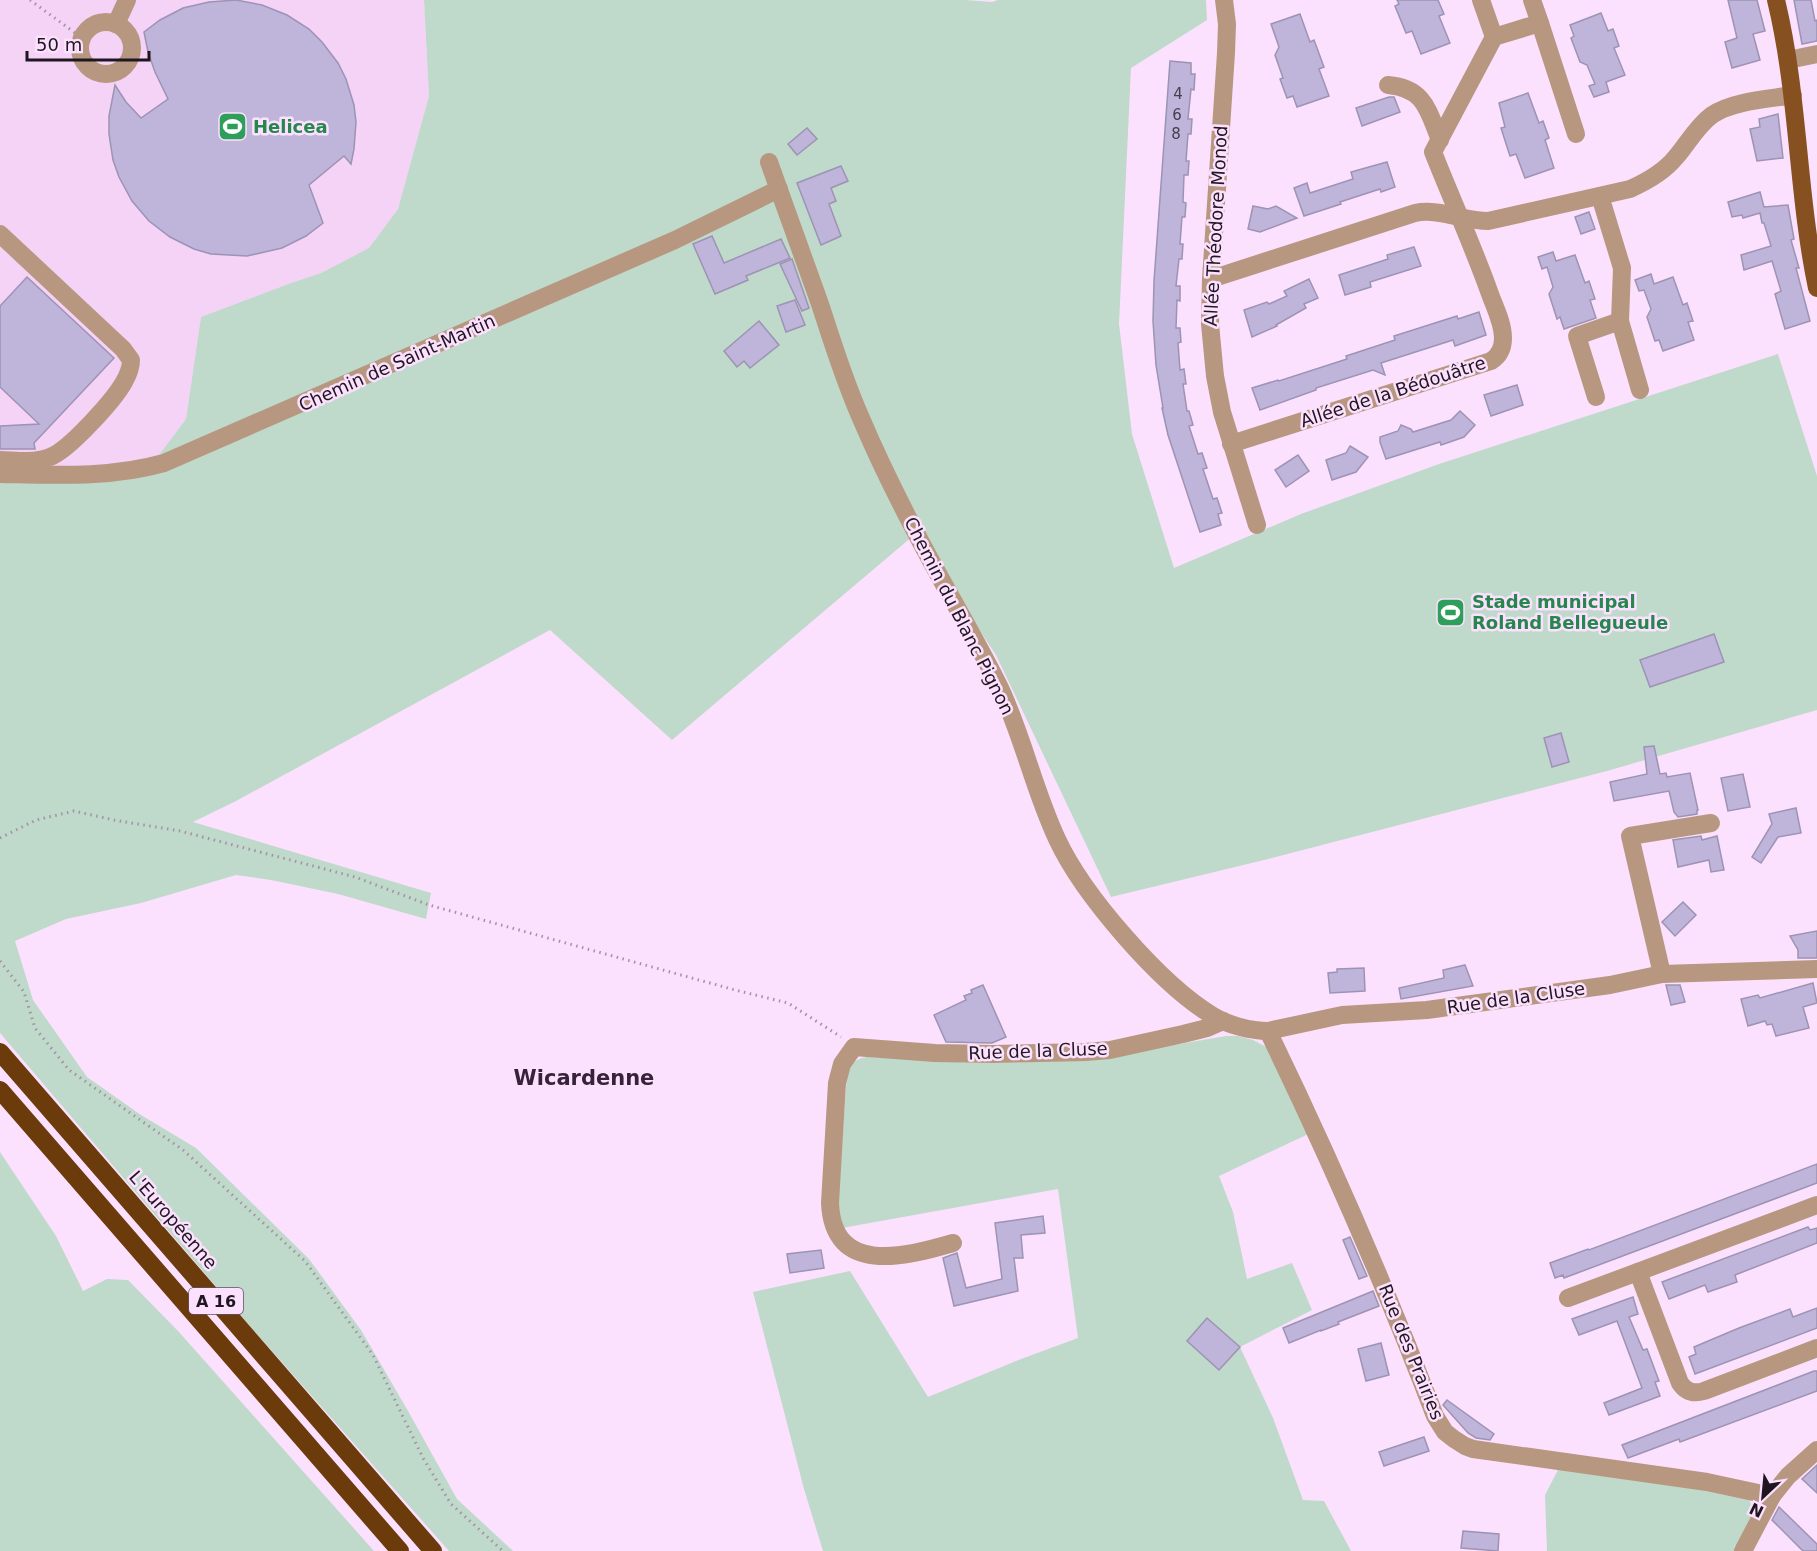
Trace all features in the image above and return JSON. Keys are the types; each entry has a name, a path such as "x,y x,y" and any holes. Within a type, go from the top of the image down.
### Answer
{"highway":[{"name":"L'Européenne","path":"0,1052 433,1551"},
{"name":"A 16","path":"0,1090 400,1551"}],"main road":[{"path":"1776,0 1788,60 1811,220 1817,288"}],"street":[{"path":"116,24 127,0"},
{"name":"Allée Théodore Monod","path":"1224,0 1227,35 1210,324 1215,376 1222,412 1257,525"},
{"path":"1481,0 1494,37"},
{"path":"1533,0 1576,134"},
{"path":"104,22 116,24 126,31 130,38 132,46 129,62 116,72 104,74 89,68 83,62 80,54 82,38 86,31 104,22"},
{"path":"1459,218 1433,152 1494,37 1540,23"},
{"path":"1788,60 1817,54"},
{"path":"1388,85 1410,90 1421,99 1440,140"},
{"path":"1211,279 1415,213 1432,212 1488,221 1630,189 1656,176 1676,157 1706,120 1721,110 1793,95"},
{"name":"Chemin du Blanc Pignon","path":"769,162 853,400 916,534 1006,702 1044,810 1058,842 1090,892 1138,949 1181,992 1223,1021"},
{"name":"Chemin de Saint-Martin","path":"0,474 90,475 142,470 164,463 361,379 675,240 779,189"},
{"path":"1600,196 1622,268 1620,321 1640,390"},
{"name":"Allée de la Bédouâtre","path":"1231,444 1496,358 1502,348 1503,334 1480,266 1459,218"},
{"path":"0,234 123,349 131,360 129,373 121,388 63,450 42,460 0,460"},
{"path":"1596,397 1577,336 1620,321"},
{"path":"1662,974 1630,836 1711,823"},
{"name":"Rue de la Cluse","path":"854,1047 935,1053 992,1054 1110,1050 1194,1032 1223,1021 1258,1031 1268,1031 1329,1017 1426,1010 1610,985 1662,974 1817,969"},
{"name":"Rue des Prairies","path":"1268,1031 1299,1094 1382,1281 1435,1416 1445,1432 1465,1446 1483,1451 1707,1482 1772,1496"},
{"path":"854,1047 842,1064 837,1083 830,1203 832,1225 845,1245 856,1252 870,1256 916,1253 953,1243"},
{"path":"1568,1298 1817,1205"},
{"path":"1638,1272 1680,1383 1688,1391 1704,1390 1817,1348"},
{"path":"1743,1551 1772,1496 1788,1476 1817,1450"}],"path":[{"path":"30,0 82,38"},
{"path":"0,838 36,820 74,811 180,831 355,877 429,905 789,1003 854,1047"},
{"path":"0,961 24,992 35,1028 69,1070 183,1150 305,1261 373,1355 423,1458 451,1504 503,1551"}],"shaded area":[{"path":"0,0 424,0 429,96 398,209 369,248 321,273 201,317 186,419 159,455 133,464 72,469 0,467"}],"green space":[{"path":"424,0 965,0 992,2 998,0 1206,0 1207,20 1131,68 1119,324 1132,434 1174,568 1301,514 1439,464 1778,354 1817,476 1817,710 1607,771 1264,860 1111,897 996,655 945,578 920,530 672,740 550,630 236,801 193,822 431,893 426,919 338,894 236,875 141,903 66,919 15,941 33,1000 87,1077 141,1115 196,1148 309,1259 361,1330 457,1499 513,1551 449,1551 241,1316 0,1033 0,467 72,469 133,464 159,455 186,419 201,317 321,273 369,248 398,209 429,96"},
{"path":"1226,1036 1253,1040 1287,1058 1319,1129 1219,1176 1233,1212 1247,1279 1292,1263 1312,1310 1240,1347 1273,1418 1303,1500 1324,1501 1351,1551 823,1551 804,1489 753,1292 850,1271 928,1397 1078,1338 1058,1189 842,1228 839,1189 847,1074 852,1064 867,1057 967,1062 1027,1062 1127,1052"},
{"path":"0,1152 56,1236 83,1291 107,1279 128,1280 178,1331 374,1551 0,1551"},
{"path":"1559,1468 1748,1497 1754,1511 1742,1540 1734,1547 1740,1551 1547,1551 1545,1495"}],"building":[{"name":"Helicea","path":"236,0 262,5 287,15 309,29 322,42 338,63 346,79 354,105 356,122 351,164 344,156 309,185 323,223 306,236 282,248 247,256 211,254 194,249 170,237 149,221 132,201 119,177 113,160 109,134 109,116 115,85 126,102 141,118 168,99 155,72 144,32 160,20 183,8 209,2"},
{"path":"1397,0 1438,0 1444,14 1439,16 1450,43 1421,54 1412,31 1406,33 1395,6 1399,4"},
{"path":"1728,0 1757,0 1765,31 1753,34 1760,60 1732,68 1725,42 1737,38"},
{"path":"1794,0 1811,0 1815,21 1817,20 1817,41 1802,44"},
{"path":"1601,13 1608,31 1613,29 1619,46 1614,48 1625,75 1606,82 1609,92 1594,97 1589,86 1595,84 1587,65 1580,62 1571,38 1574,36 1570,25"},
{"path":"1300,14 1310,42 1314,40 1324,67 1319,69 1329,96 1297,107 1293,96 1287,98 1280,79 1283,78 1275,55 1279,47 1271,24"},
{"path":"1170,61 1191,63 1191,74 1195,74 1188,119 1192,119 1191,134 1188,134 1186,161 1189,161 1188,175 1184,175 1183,202 1186,203 1185,217 1182,217 1180,244 1183,244 1182,259 1179,259 1176,286 1180,286 1180,301 1177,300 1176,328 1180,328 1181,342 1178,343 1180,370 1184,369 1186,384 1183,384 1187,411 1189,411 1193,425 1189,426 1198,454 1202,453 1207,468 1203,469 1213,499 1217,498 1222,513 1218,514 1221,525 1200,532 1168,435 1156,365 1153,321"},
{"path":"1528,93 1539,123 1543,121 1549,138 1545,140 1554,168 1525,178 1516,154 1510,156 1501,128 1505,127 1499,103"},
{"path":"1394,97 1400,112 1362,126 1356,108"},
{"path":"1778,114 1783,158 1757,161 1750,129 1760,127 1759,119"},
{"path":"807,128 817,139 797,155 788,144"},
{"path":"1387,162 1395,187 1381,192 1380,189 1304,216 1294,188 1307,183 1310,193 1353,179 1351,172"},
{"path":"841,166 848,181 831,188 836,201 829,204 841,236 821,245 797,183"},
{"path":"1760,192 1764,207 1788,205 1794,239 1791,240 1799,268 1796,268 1810,321 1785,329 1775,294 1781,291 1772,261 1744,270 1741,255 1771,246 1760,213 1743,218 1742,215 1732,217 1728,202"},
{"path":"1253,206 1268,209 1276,206 1297,218 1260,232 1248,229"},
{"path":"1589,212 1595,229 1581,234 1575,217"},
{"path":"712,236 724,263 781,239 790,258 746,276 748,280 715,294 693,244"},
{"path":"1414,247 1421,266 1370,282 1371,287 1345,295 1339,275 1388,259 1387,255"},
{"path":"1553,252 1556,261 1575,255 1585,283 1589,281 1595,299 1590,300 1596,318 1564,329 1560,317 1557,319 1549,294 1553,287 1547,267 1542,269 1538,257"},
{"path":"792,259 809,308 802,311 780,264"},
{"path":"1651,274 1654,284 1673,277 1683,305 1687,303 1693,321 1688,322 1694,340 1663,351 1659,340 1655,341 1647,317 1651,309 1644,290 1639,291 1635,280"},
{"path":"27,277 114,358 34,443 35,449 0,449 0,426 39,424 0,387 0,306"},
{"path":"1309,279 1318,298 1304,304 1306,308 1277,326 1252,337 1244,310 1267,302 1269,304 1287,296 1284,291"},
{"path":"795,300 805,325 786,332 777,306"},
{"path":"1479,312 1486,335 1455,346 1453,340 1381,363 1385,375 1373,370 1316,388 1316,390 1260,410 1252,388 1347,359 1346,356 1395,340 1394,336 1457,316 1458,319"},
{"path":"759,321 779,345 750,368 744,361 737,367 724,351"},
{"path":"1517,385 1523,405 1491,416 1484,395"},
{"path":"1460,411 1475,425 1464,437 1386,459 1380,437 1398,431 1401,425 1413,432 1451,420"},
{"path":"1350,446 1368,457 1356,472 1332,480 1326,460 1346,453"},
{"path":"1298,455 1309,471 1286,487 1275,470"},
{"path":"1714,634 1724,662 1650,687 1640,660"},
{"path":"1561,733 1569,762 1552,767 1544,738"},
{"path":"1654,746 1660,774 1666,773 1667,777 1690,773 1697,814 1678,817 1674,812 1669,791 1614,801 1610,782 1647,774 1644,747"},
{"path":"1743,774 1750,807 1728,811 1721,778"},
{"path":"1796,808 1801,833 1778,837 1761,863 1752,857 1772,824 1769,814"},
{"path":"1701,836 1702,840 1717,836 1724,870 1711,872 1709,860 1678,867 1673,840"},
{"path":"1683,902 1696,915 1675,936 1662,922"},
{"path":"1817,931 1817,958 1798,958 1798,950 1790,936"},
{"path":"1465,965 1473,986 1401,999 1399,988 1444,978 1443,970"},
{"path":"1364,968 1365,991 1330,993 1328,973 1337,972 1337,969"},
{"path":"1813,983 1817,1003 1803,1007 1809,1028 1776,1036 1772,1024 1767,1025 1765,1021 1748,1026 1741,999 1758,995 1760,998"},
{"path":"983,985 1006,1037 992,1043 946,1042 934,1015 966,1000 964,996"},
{"path":"1666,985 1680,985 1685,1002 1671,1005"},
{"path":"1817,1164 1817,1183 1564,1278 1563,1275 1555,1278 1550,1263"},
{"path":"1043,1216 1045,1233 1021,1235 1023,1258 1014,1258 1018,1291 954,1306 943,1258 957,1253 966,1288 1002,1279 995,1223"},
{"path":"1808,1227 1810,1230 1817,1228 1817,1243 1735,1275 1737,1282 1708,1292 1705,1285 1669,1299 1662,1282"},
{"path":"1350,1237 1367,1276 1359,1279 1343,1240"},
{"path":"821,1250 824,1268 790,1273 787,1254"},
{"path":"1373,1291 1379,1306 1289,1343 1283,1328"},
{"path":"1633,1297 1638,1314 1629,1317 1643,1350 1647,1349 1659,1381 1655,1382 1660,1396 1609,1415 1604,1403 1642,1388 1617,1321 1579,1335 1572,1319"},
{"path":"1817,1308 1817,1328 1695,1374 1689,1357 1696,1354 1694,1347 1790,1309 1793,1317"},
{"path":"1207,1318 1240,1347 1219,1370 1187,1341"},
{"path":"1381,1343 1389,1375 1366,1381 1358,1349"},
{"path":"1817,1371 1817,1391 1680,1442 1679,1439 1628,1458 1622,1445"},
{"path":"1447,1400 1494,1434 1490,1440 1476,1438 1468,1433 1443,1405"},
{"path":"1424,1437 1429,1451 1384,1466 1379,1452"},
{"path":"1817,1465 1817,1493 1802,1479"},
{"path":"1779,1507 1817,1544 1817,1551 1803,1551 1772,1520"},
{"path":"1463,1531 1499,1534 1498,1551 1461,1548"}],"place":[{"name":"Helicea","path":"232,127"},
{"name":"Stade municipal Roland Bellegueule","path":"1451,612"}],"district":[{"name":"Wicardenne","path":"584,1078"}]}
